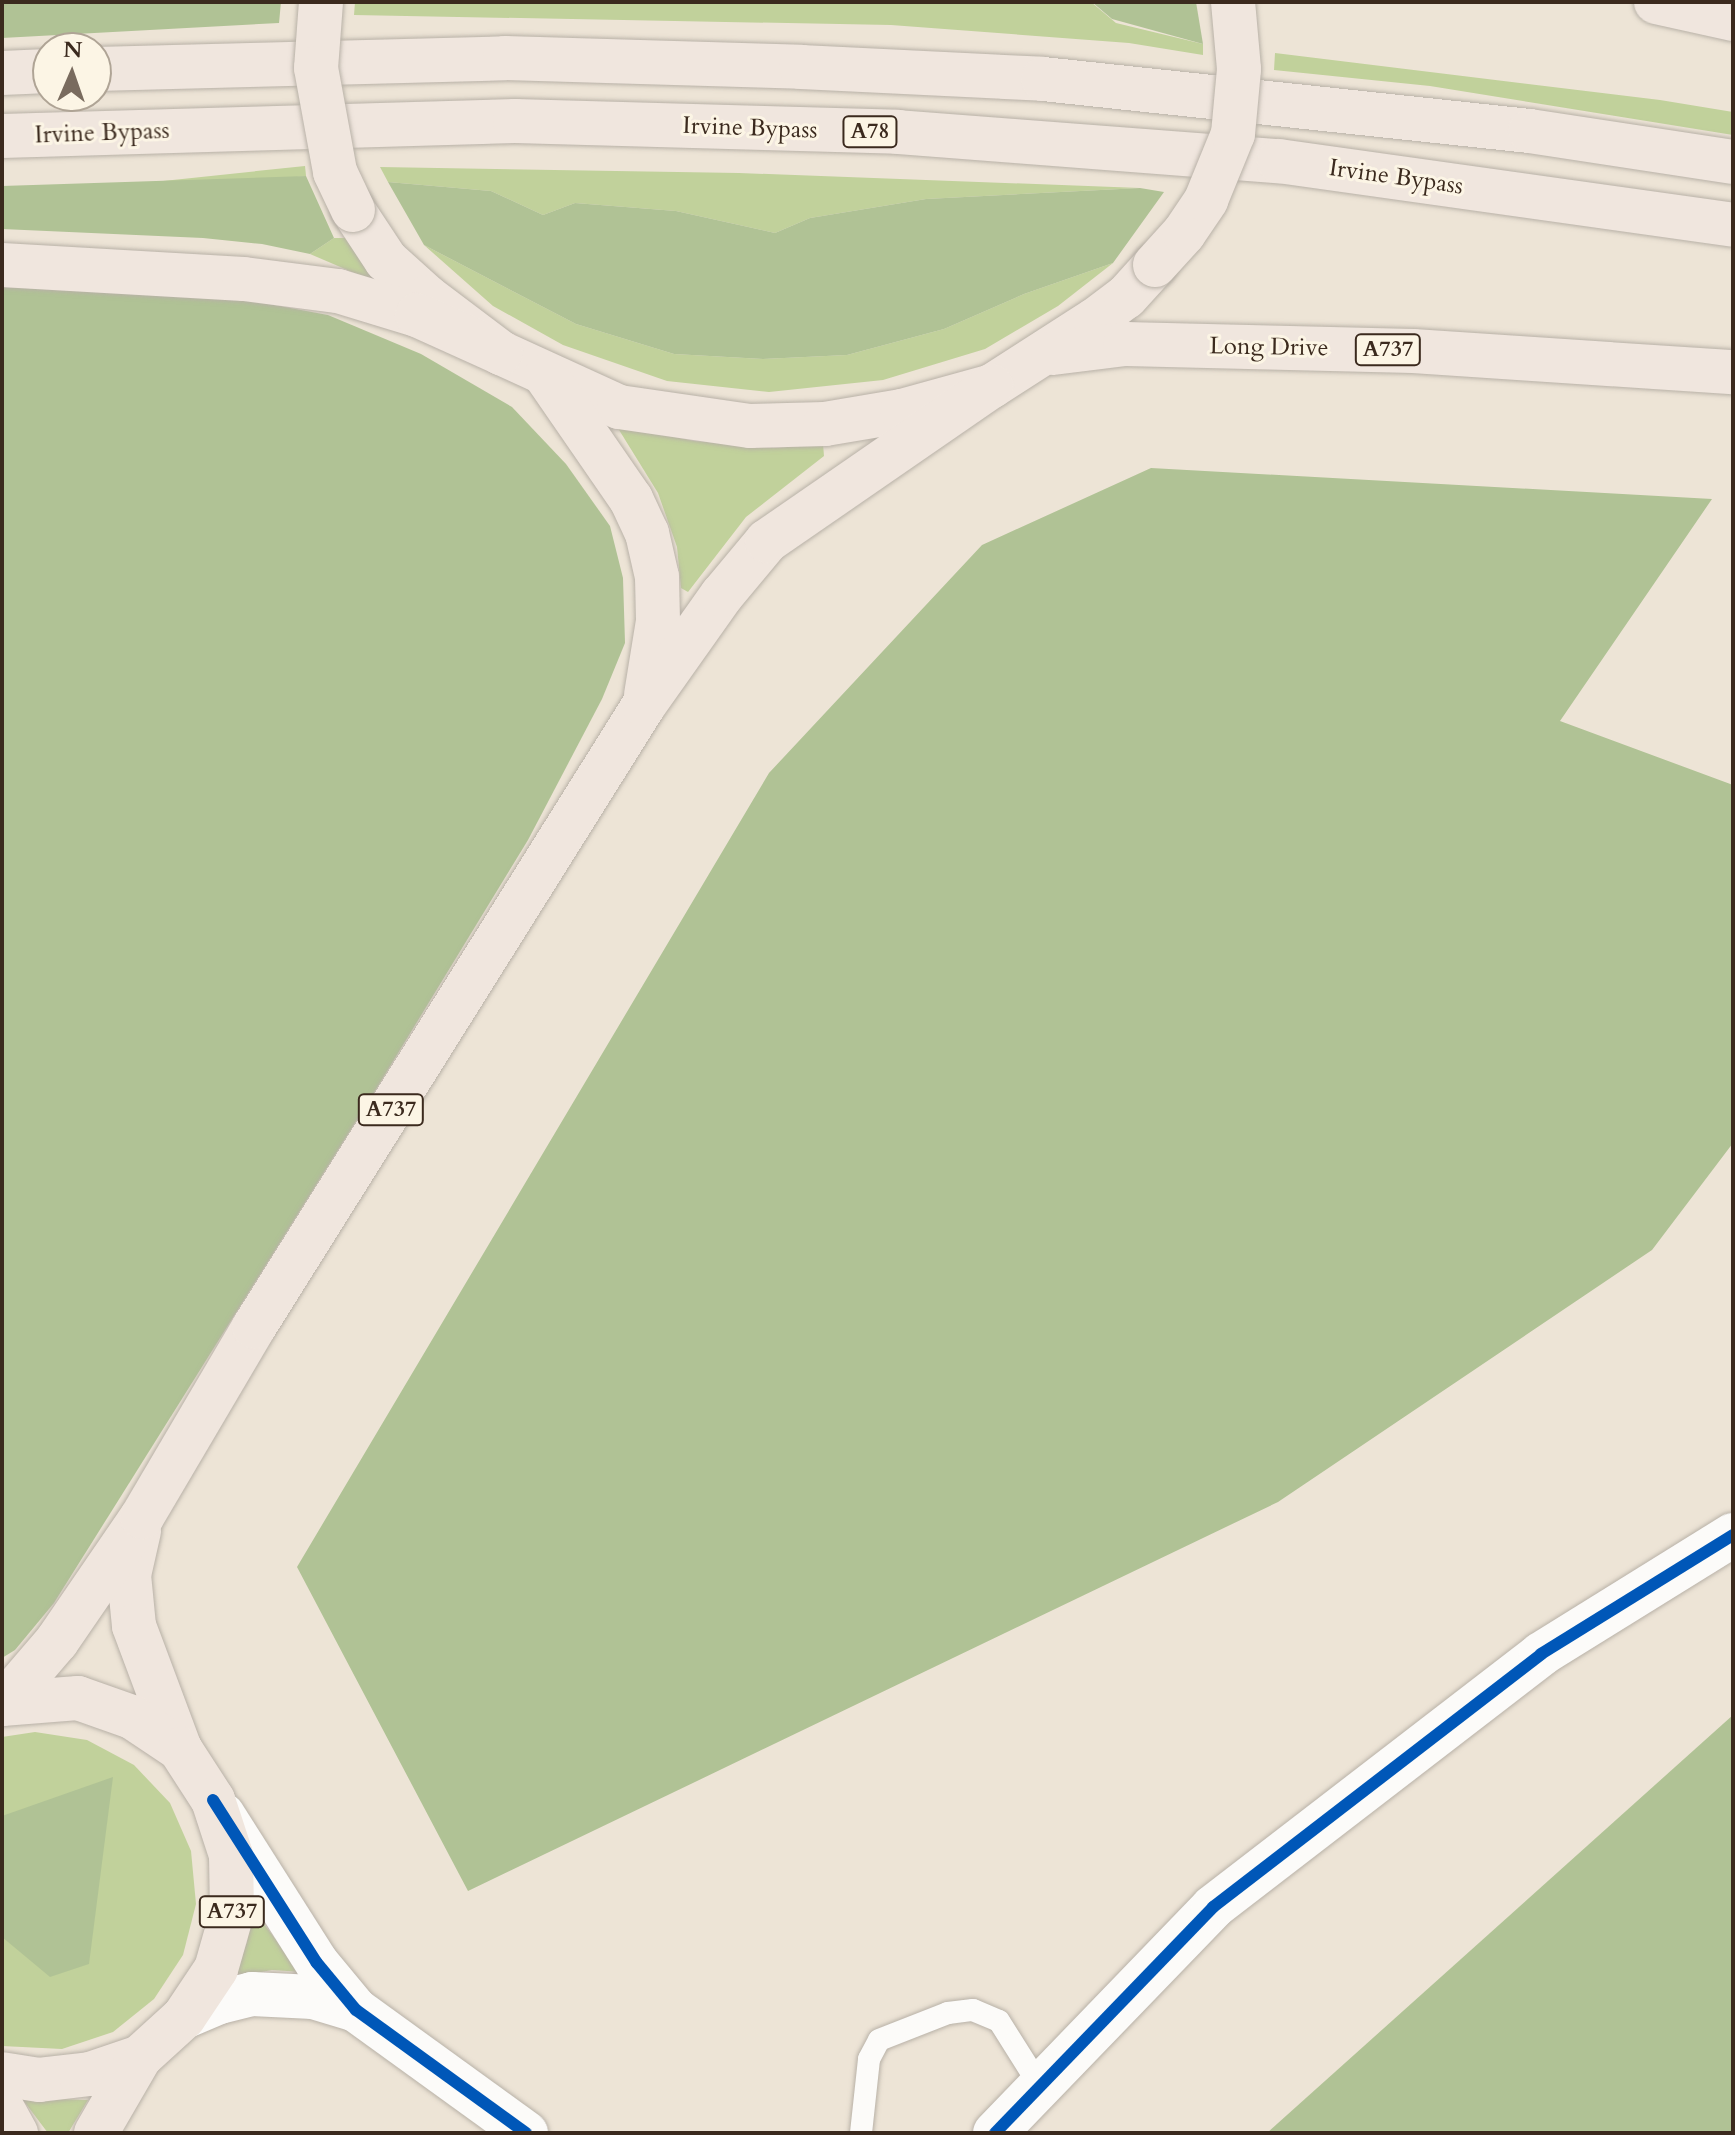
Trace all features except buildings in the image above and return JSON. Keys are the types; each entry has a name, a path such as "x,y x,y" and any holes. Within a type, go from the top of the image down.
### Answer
{"main road":[{"path":"321,2 316,68 335,172 353,210 386,260 427,297 501,353"},
{"path":"2,265 244,279 338,291 417,315 619,407 750,426 840,421 902,411 992,386 1044,355 1126,297 1184,233 1206,200 1233,134 1239,69 1233,2"},
{"path":"1656,2 1733,19"},
{"path":"112,69 505,58 801,67 1043,79 1530,131 1733,162"},
{"path":"2,73 32,72"},
{"name":"Irvine Bypass","path":"2,136 515,121 898,132 1279,161 1733,225"},
{"name":"Long Drive","path":"1044,355 1125,344 1397,350 1733,372"},
{"name":"A737","path":"546,376 631,499 647,533 657,577 658,621 644,705"},
{"name":"A737","path":"2,1704 57,1641 142,1517 254,1327 644,705 722,595 767,541 992,386"},
{"name":"A737","path":"96,2133 140,2057 184,2017 216,1969 232,1913 231,1855 213,1800 180,1749 149,1674 132,1613 129,1575 142,1517"},
{"name":"A737","path":"2,1704 78,1698 132,1717 180,1749"},
{"name":"A737","path":"2,2074 39,2080 90,2074 140,2057"},
{"path":"2,2108 16,2133"}],"street":[{"path":"995,2133 1213,1907 1541,1654 1733,1535"},
{"path":"213,1800 317,1963 356,2010 526,2133"},
{"path":"184,2017 220,2002 252,1994 313,1997 356,2010"}],"lane":[{"path":"861,2133 869,2059 879,2040 948,2013 973,2010 999,2021 1040,2086"}],"green space":[{"path":"2,2 281,2 279,23 112,32 32,32 32,36 2,38"},
{"path":"355,2 1091,2 1116,23 1203,44 1203,55 1129,43 891,25 354,15"},
{"path":"1092,2 1196,2 1203,44 1112,19"},
{"path":"1275,53 1660,100 1733,112 1733,135 1430,86 1274,70"},
{"path":"305,166 306,176 5,208 4,198"},
{"path":"380,167 739,173 1140,188 926,199 810,218 775,233 676,211 575,203 543,215 491,191 388,182"},
{"path":"306,176 334,238 310,254 262,244 203,238 2,229 2,186"},
{"path":"388,182 491,191 543,215 575,203 676,211 775,233 810,218 926,199 1140,188 1164,192 1113,263 1024,294 944,329 847,355 763,359 674,354 576,324 424,245"},
{"path":"334,238 349,238 376,275 373,281 310,254"},
{"path":"424,245 576,324 674,354 763,359 847,355 944,329 1024,294 1113,263 1058,306 985,349 883,380 769,392 667,381 563,345 493,306"},
{"path":"2,287 226,296 328,315 421,354 512,407 566,464 610,526 623,578 625,643 602,699 528,840 375,1091 54,1603 15,1650 2,1658"},
{"path":"616,425 694,441 775,448 823,444 824,456 746,517 688,592 681,588 677,547 658,493"},
{"path":"1151,468 1712,499 1560,721 1733,785 1733,1143 1652,1250 1278,1502 468,1891 297,1567 769,773 982,545"},
{"path":"1733,1715 1733,2133 1267,2133"},
{"path":"35,1732 87,1740 134,1765 170,1803 191,1851 196,1904 183,1955 154,1999 113,2032 62,2049 2,2046 2,1737"},
{"path":"113,1777 89,1964 50,1977 2,1937 2,1816"},
{"path":"252,1908 302,1972 272,1970 234,1977 247,1942"},
{"path":"20,2096 88,2100 68,2133 48,2133"}],"cycle path":[{"path":"995,2133 1213,1907 1541,1654 1733,1535"},
{"path":"213,1800 317,1963 356,2010 526,2133"}]}
